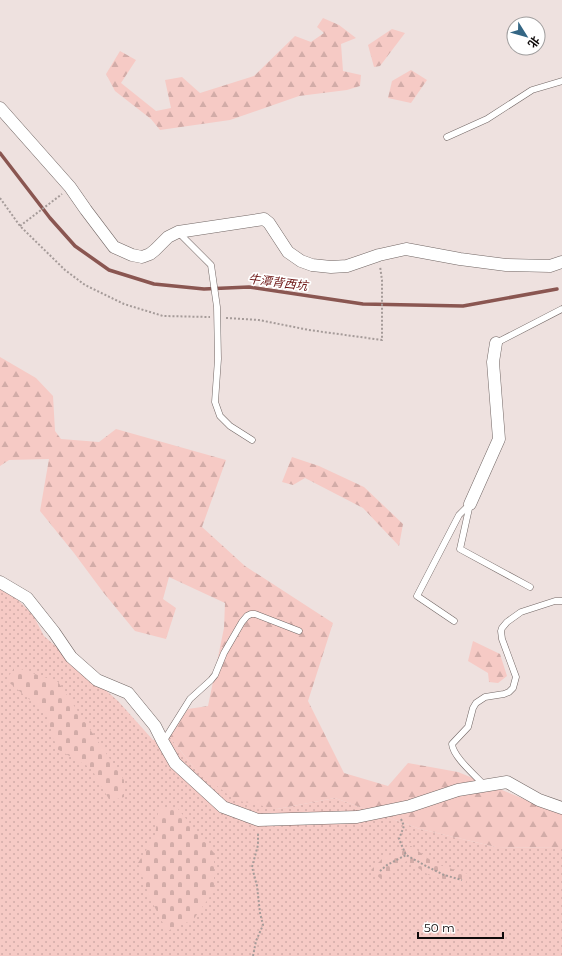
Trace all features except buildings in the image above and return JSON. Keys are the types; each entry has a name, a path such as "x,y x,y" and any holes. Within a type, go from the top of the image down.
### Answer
{"street":[{"path":"0,108 70,187 114,247 132,255 142,257 150,254 168,237 178,232 264,219 269,223 288,252 301,261 312,265 331,268 347,266 379,255 406,250 506,265 550,266 562,262"},
{"path":"470,504 499,439 493,362 496,343"},
{"path":"0,582 27,598 54,632 71,657 97,680 128,693 155,726 175,764 223,807 258,820 357,817 410,806 458,790 507,782 539,800 562,808"}],"lane":[{"path":"447,137 487,119 532,90 562,81"},
{"path":"178,232 210,265 217,307 218,359 215,402 220,416 230,426 252,440"},
{"path":"496,343 562,309"},
{"path":"470,504 460,549 530,586"},
{"path":"454,621 417,596 459,515 470,504"},
{"path":"485,786 457,756 452,744 468,727 473,708 476,703 485,697 509,692 513,688 516,677 502,639 502,628 507,622 521,612 555,601 562,601"},
{"path":"163,742 190,699 216,675 224,653 247,616 255,614 299,631"}],"path":[{"path":"20,226 62,193"},
{"path":"0,198 20,226 64,270 85,285 124,304 163,316 217,317 259,320 309,330 382,340 382,280"},
{"path":"396,809 404,826 399,838 406,855 444,875 462,880"},
{"path":"253,956 256,941 263,925 257,886 252,867 258,845 258,820"},
{"path":"380,871 387,865 406,855"}],"green space":[{"path":"323,18 339,25 356,38 341,44 343,71 361,75 360,86 347,90 299,96 230,120 160,130 151,119 115,91 106,74 120,51 136,60 121,83 156,111 171,108 165,80 182,77 200,93 254,76 295,36 311,42 324,33 317,27"},
{"path":"392,29 405,33 380,66 374,67 368,45"},
{"path":"411,70 427,80 411,103 388,98 392,81"},
{"path":"0,357 36,378 53,396 55,431 61,439 99,442 116,429 226,460 202,527 245,566 333,623 308,701 344,773 388,786 408,763 458,772 562,814 562,848 496,847 420,829 335,798 277,809 235,800 195,769 169,736 188,709 208,706 224,628 225,603 169,577 163,599 176,608 166,639 135,631 40,511 49,459 9,460 0,466"},
{"path":"292,457 319,466 364,487 403,524 399,546 363,508 305,478 293,485 282,482"},
{"path":"0,588 14,596 33,615 44,636 118,701 153,740 169,736 195,769 277,809 335,798 420,829 496,847 562,848 562,956 0,956"},
{"path":"473,641 500,654 507,676 498,683 489,682 488,673 468,661"},
{"path":"15,667 58,682 124,780 124,797 110,801 91,768 57,749 46,713 6,680"},
{"path":"159,807 178,809 214,853 214,891 193,920 167,931 149,896 138,863 155,836"},
{"path":"411,846 436,864 468,874 465,885 429,875 407,861 393,868 382,880 371,870 383,858"}],"waterway":[{"name":"牛潭背西坑","path":"0,153 50,218 75,246 109,270 154,284 204,289 249,287 363,304 463,306 557,289"}]}
